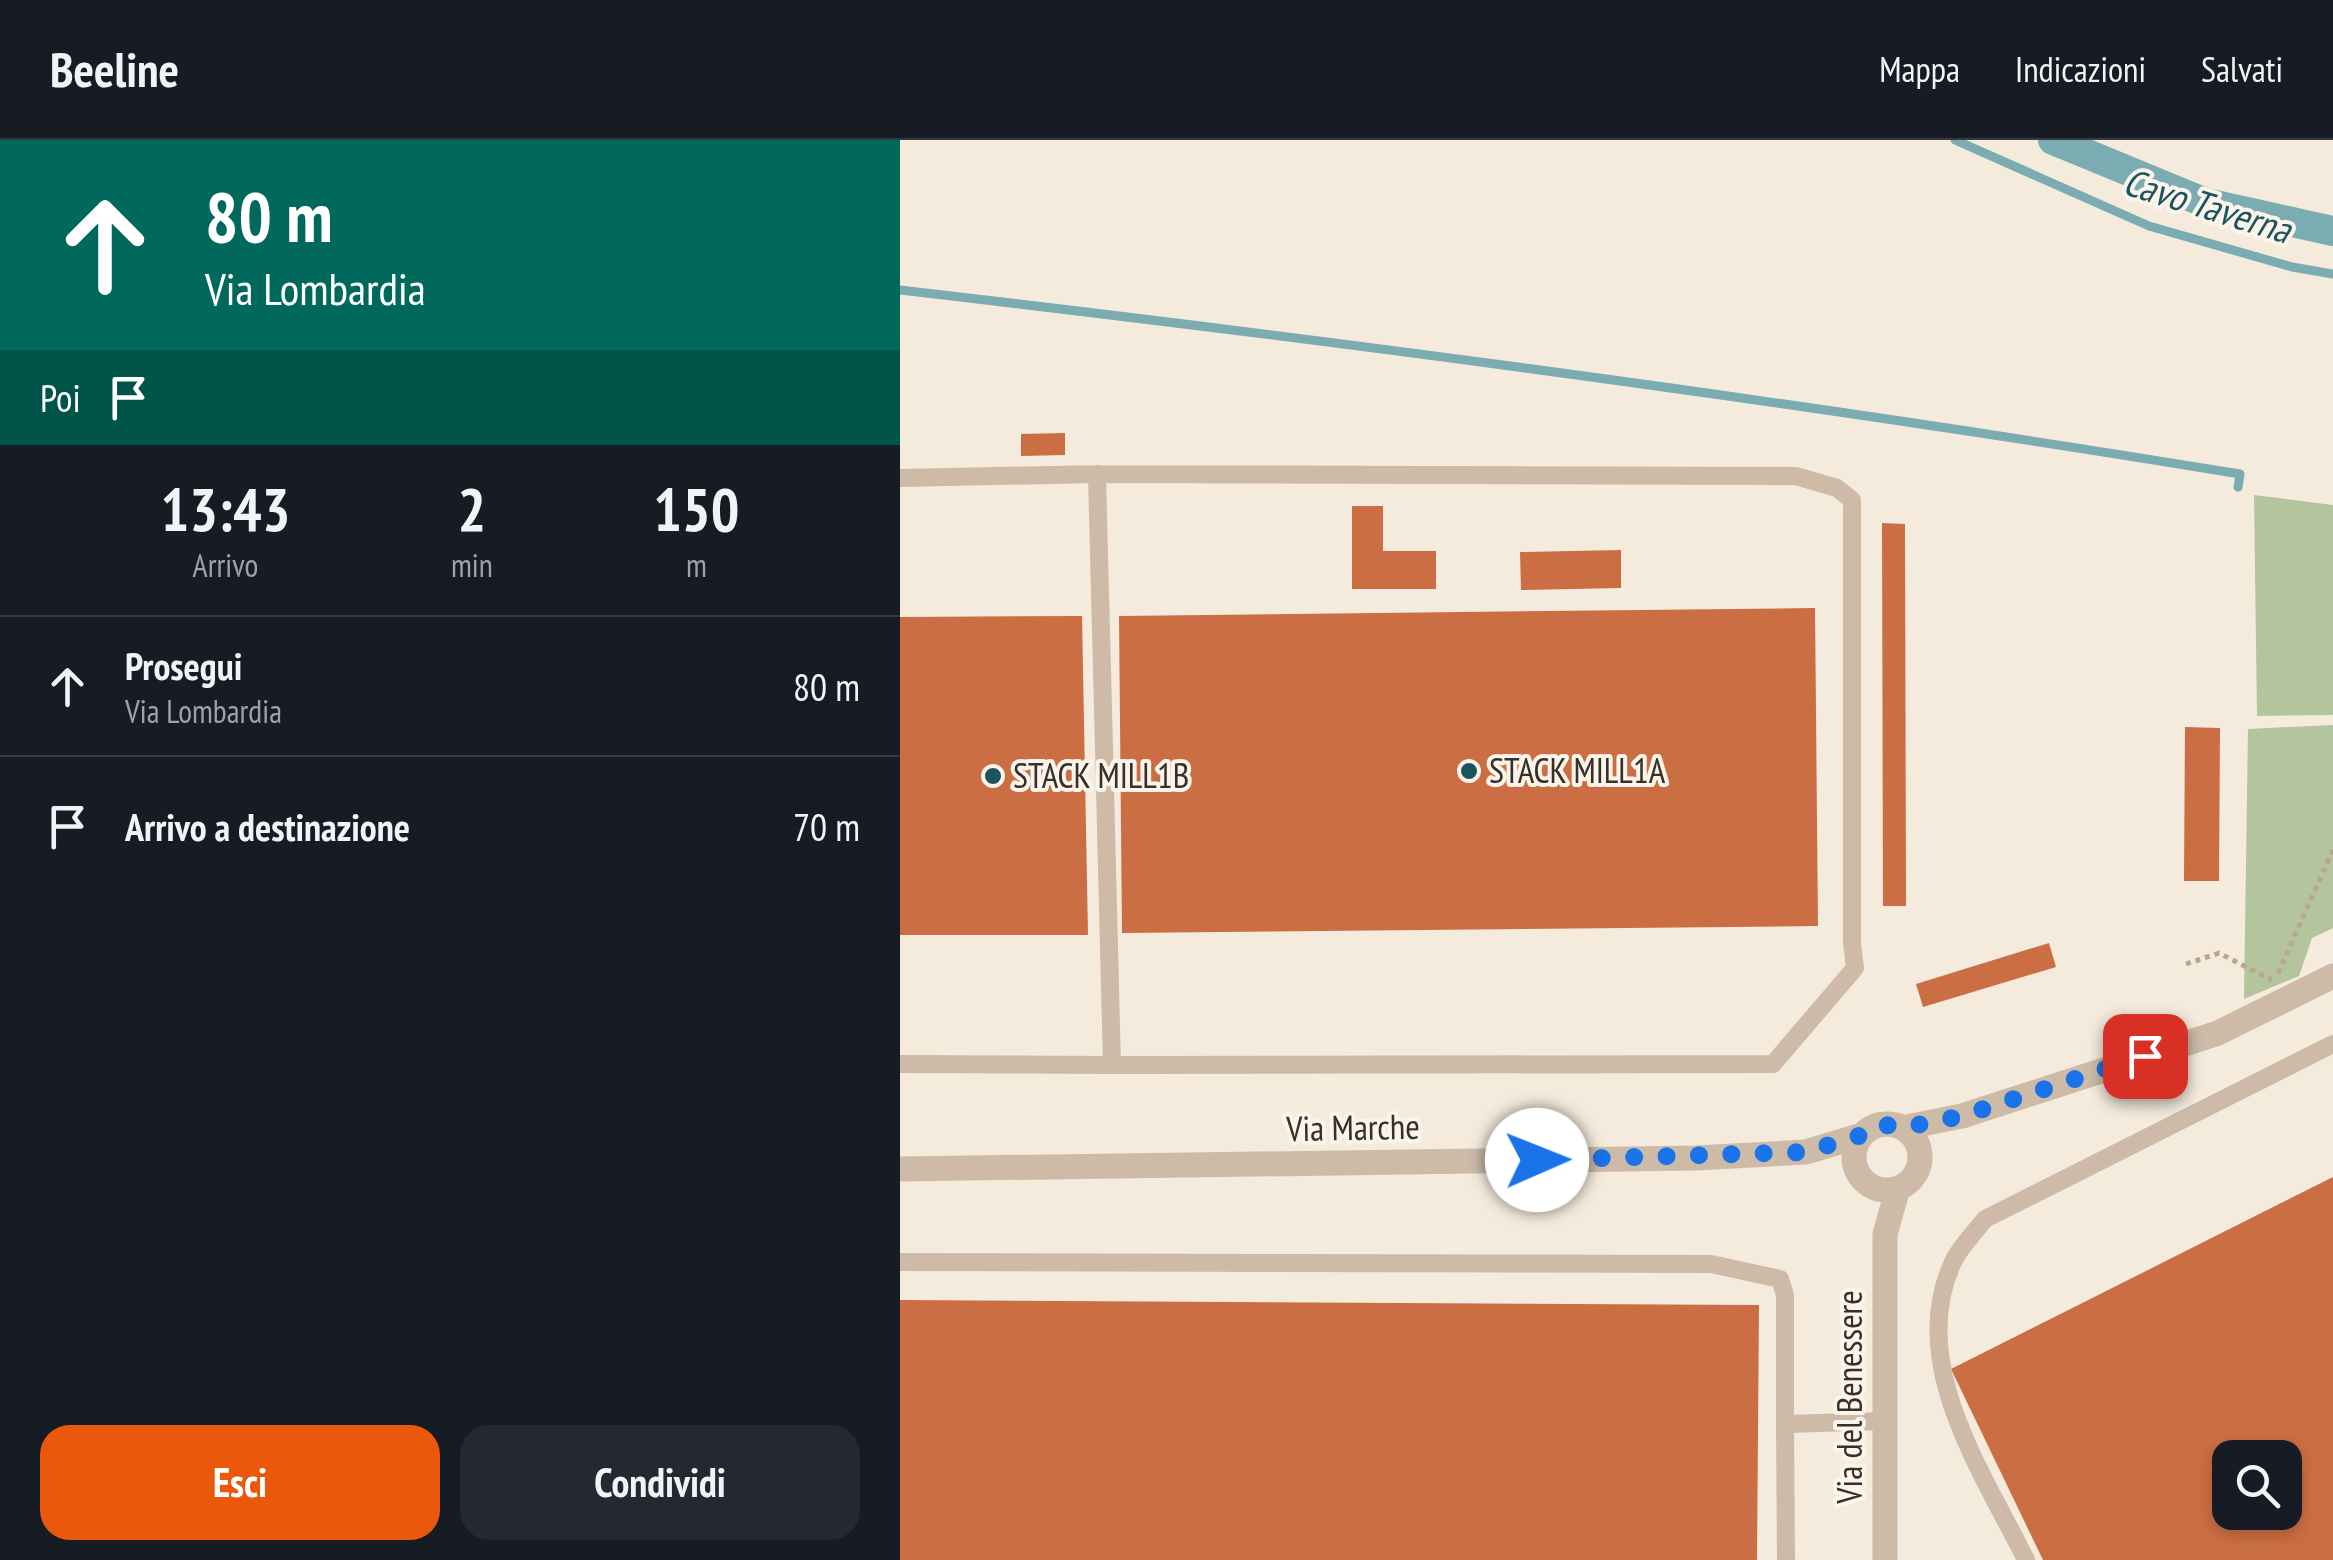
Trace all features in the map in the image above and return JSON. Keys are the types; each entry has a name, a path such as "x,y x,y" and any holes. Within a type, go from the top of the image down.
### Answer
{"street":[{"path":"1962,1116 1920,1154 1914,1175 1898,1188 1887,1190 1861,1175 1853,1155 1862,1135 1881,1124 1902,1128 1962,1116 2218,1033 2333,976"},
{"path":"1902,1128 1911,1134 1920,1154"},
{"name":"Via Marche","path":"900,1169 1696,1158 1806,1152 1862,1135"},
{"name":"Via Marche","path":"1806,1152 1861,1175"},
{"name":"Via del Benessere","path":"1861,1175 1885,1234"},
{"name":"Via del Benessere","path":"1885,1560 1885,1234 1898,1188"}],"lane":[{"path":"1097,474 1112,1064"},
{"path":"900,478 1097,474 1796,476 1838,488 1852,500 1855,968 1772,1064 900,1064"},
{"path":"2026,1560 1950,1404 1940,1368 1939,1311 1953,1261 1985,1219 2333,1044"},
{"path":"900,1262 1710,1264 1780,1278 1785,1295 1786,1560"},
{"path":"1785,1424 1885,1421"}],"path":[{"path":"2260,1012 2333,850"},
{"path":"2186,964 2219,953 2274,981"}],"green space":[{"path":"2254,495 2333,505 2333,715 2257,716"},
{"path":"2333,725 2333,928 2312,938 2299,976 2244,999 2248,729"}],"building":[{"path":"1065,433 1065,455 1021,456 1021,434"},
{"path":"1352,506 1383,506 1383,551 1436,551 1436,589 1352,589"},
{"path":"1882,523 1905,524 1906,906 1883,906"},
{"path":"1621,550 1621,588 1521,590 1520,552"},
{"name":"STACK MILL1A","path":"1815,608 1818,926 1122,933 1119,616"},
{"name":"STACK MILL1B","path":"1082,616 1088,935 900,935 900,617"},
{"path":"2185,727 2220,728 2219,881 2184,881"},
{"path":"2049,943 2056,967 1923,1007 1916,984"},
{"path":"2333,1177 2333,1560 2043,1560 1951,1369"},
{"path":"900,1300 1759,1305 1757,1560 900,1560"}],"waterway":[{"name":"Cavo Taverna","path":"1955,140 2149,226 2292,267 2333,274"},
{"path":"2053,140 2206,203 2333,231"},
{"path":"900,290 1739,397 2240,474 2238,487"}],"place":[{"name":"STACK MILL1A","path":"1469,771"},
{"name":"STACK MILL1B","path":"993,776"}],"route":[{"path":"1537,1160 1806,1152 1862,1135 1881,1124 1902,1128 1962,1116 2145,1056"}]}
